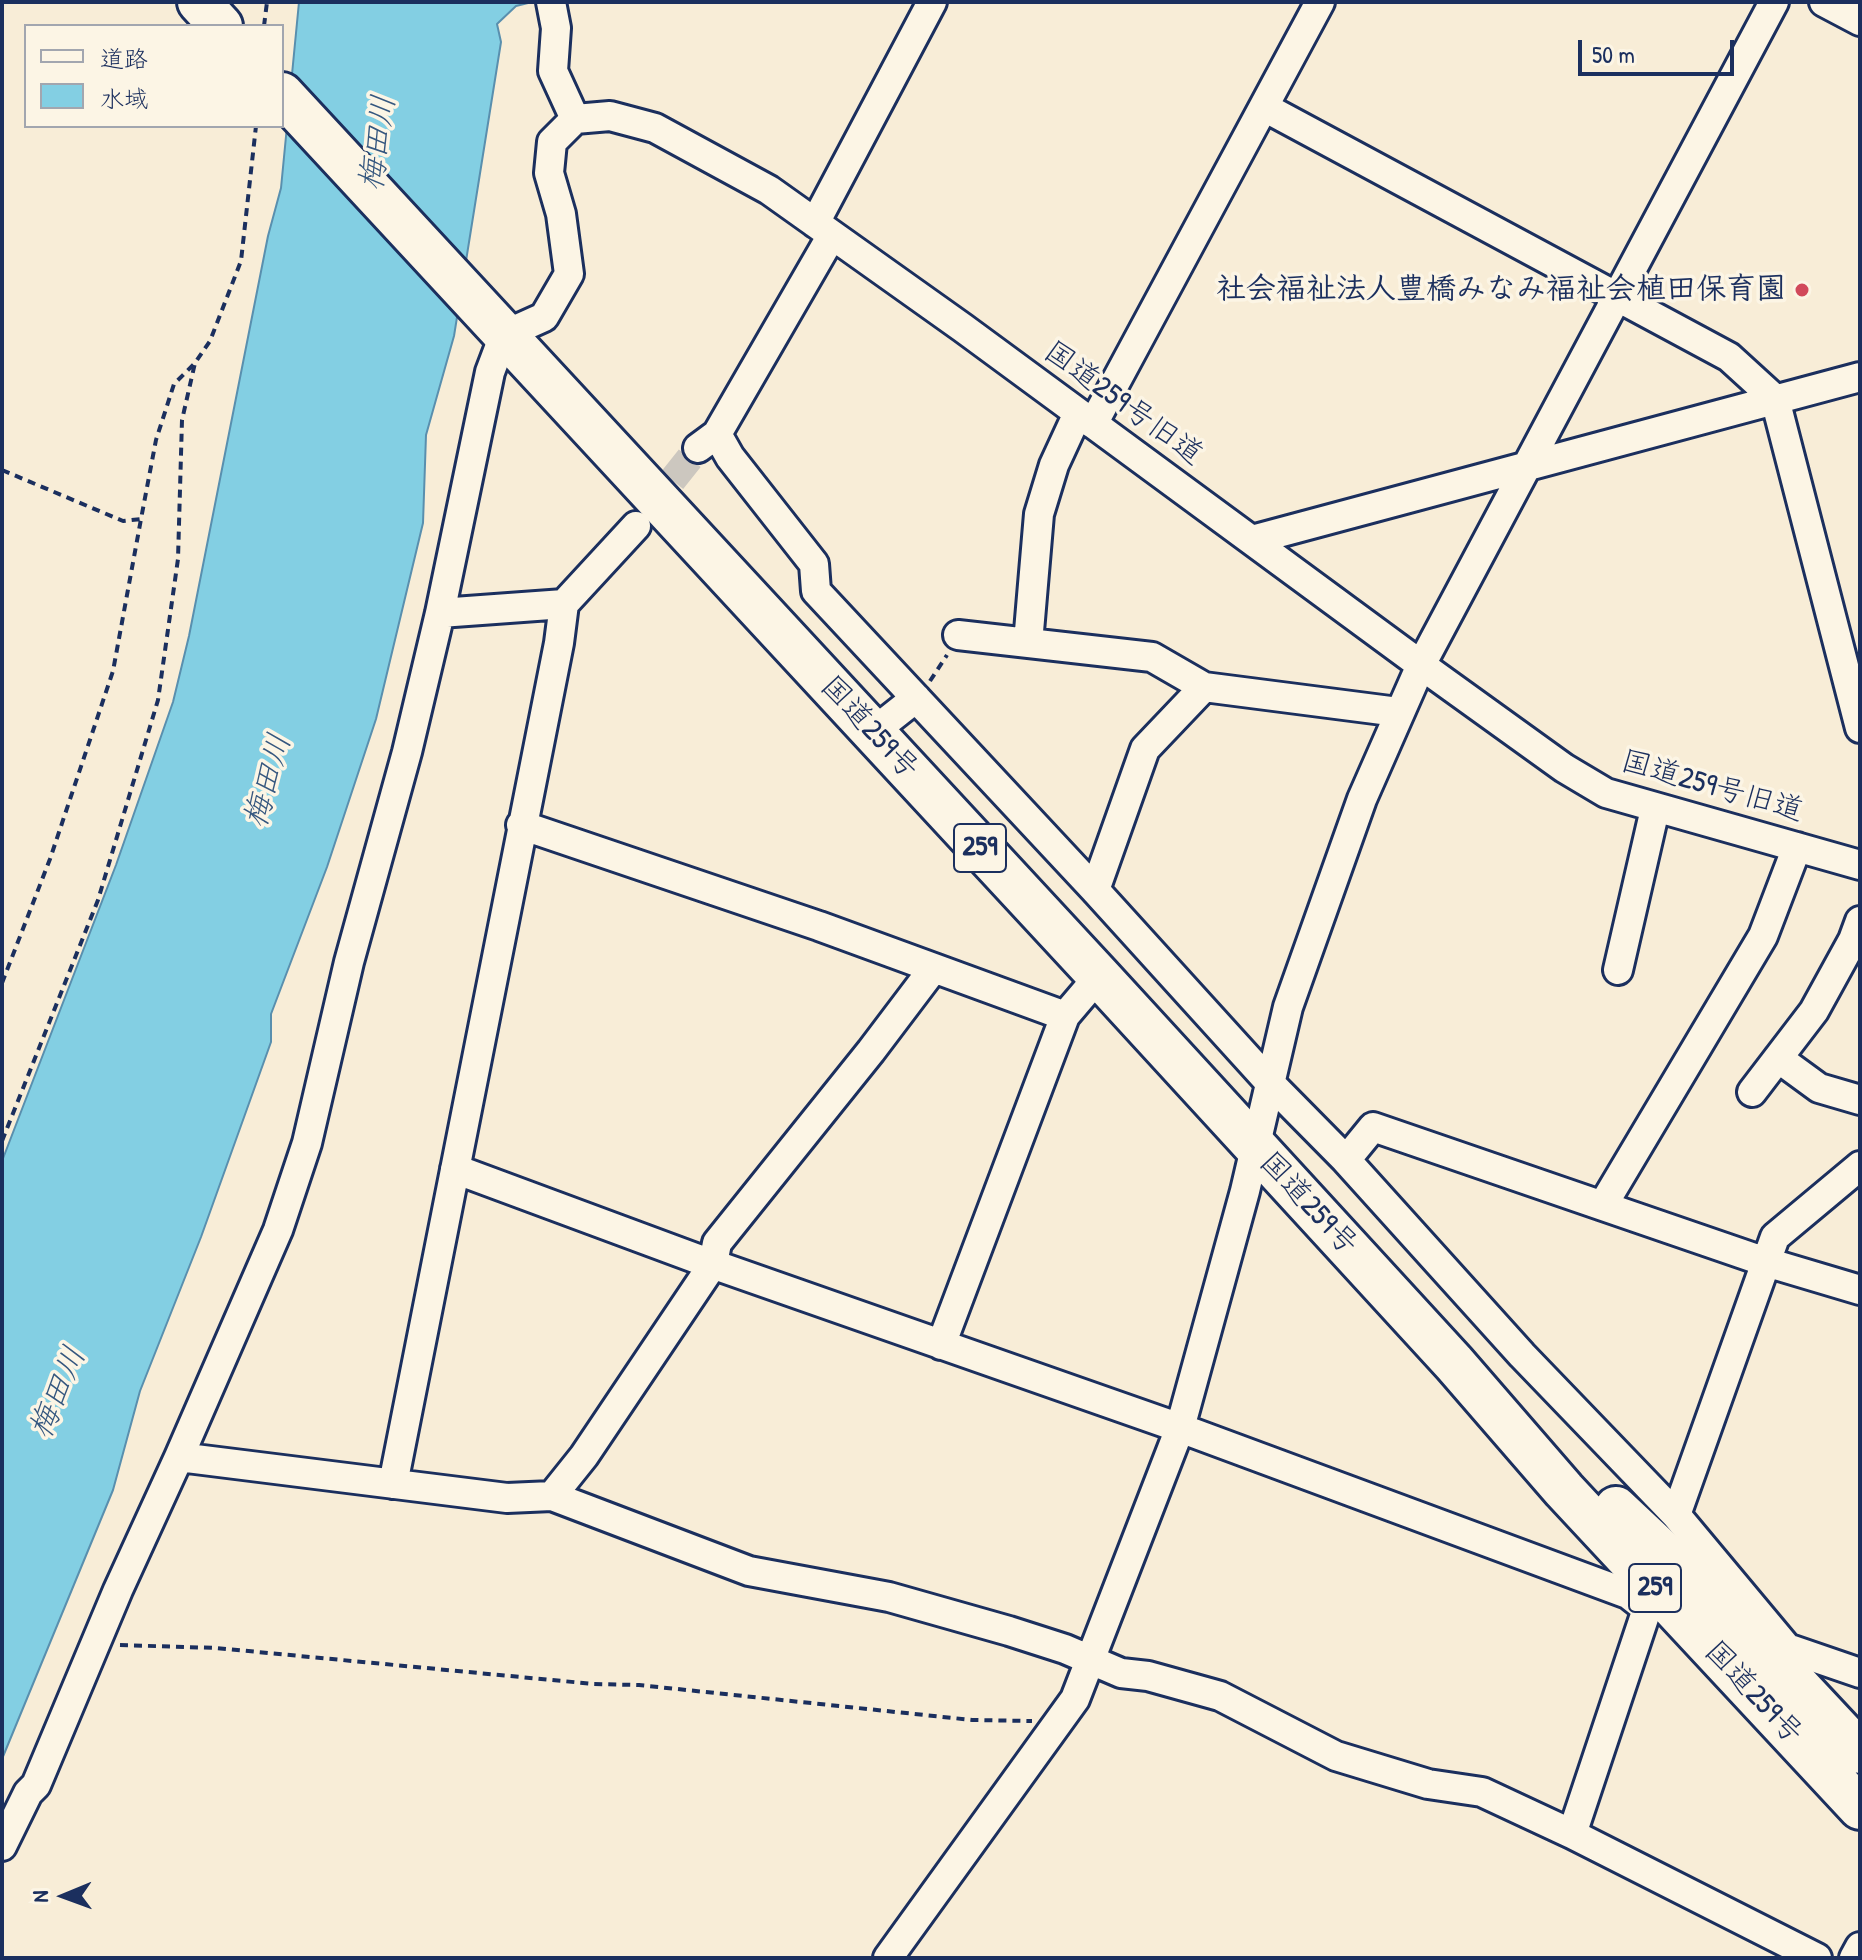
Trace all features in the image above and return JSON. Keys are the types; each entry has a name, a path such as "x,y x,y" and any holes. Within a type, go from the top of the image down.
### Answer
{"highway":[{"path":"199,2 219,24"},
{"name":"国道259号","path":"284,96 1099,976 1454,1363 1564,1490 1860,1808"},
{"name":"国道259号","path":"1454,1363 1588,1482 1744,1628 1860,1752"}],"street":[{"path":"2,1846 28,1793 36,1785 278,1230 307,1143 349,962 407,752 440,613 490,372 504,335 544,317 569,274 561,214 549,173 552,142 575,119 553,71 556,28 551,2"},
{"path":"932,2 824,229 707,441 730,457 814,564 816,591 1271,1084 1346,1160 1522,1355 1676,1515 1787,1648 1860,1673"},
{"path":"1028,643 1039,514 1054,465 1085,418 1264,107 1320,2"},
{"path":"888,1958 1075,1699 1180,1428 1256,1147 1288,1007 1362,799 1421,665 1774,2"},
{"path":"1824,2 1860,21"},
{"path":"1264,107 1729,357 1775,399 1852,667 1860,728"},
{"name":"国道259号旧道","path":"575,119 610,116 655,128 769,190 1421,665 1564,768 1606,793 1860,865"},
{"path":"1252,540 1860,377"},
{"path":"393,1484 559,643 564,604 636,526"},
{"path":"440,613 564,604"},
{"path":"958,635 1152,657 1204,687 1398,712"},
{"path":"1095,890 1145,749 1204,687"},
{"path":"873,732 916,698"},
{"path":"1618,970 1655,809"},
{"path":"521,825 819,926 1065,1016"},
{"path":"1603,1205 1763,936 1797,847"},
{"path":"1752,1092 1814,1011 1853,940 1860,921"},
{"path":"552,1496 584,1456 713,1264 717,1243 933,969"},
{"path":"941,1345 1065,1016 1099,976"},
{"path":"1778,1058 1819,1088 1860,1100"},
{"path":"1346,1160 1373,1127 1766,1262 1860,1290"},
{"path":"1676,1515 1775,1237 1860,1166"},
{"path":"455,1169 713,1264 1180,1428 1628,1594 1647,1609 1572,1834"},
{"path":"179,1457 507,1498 552,1496 749,1571 889,1597 998,1628 1065,1649 1121,1673 1148,1676 1220,1696 1336,1756 1428,1784 1482,1792 1817,1958"},
{"path":"1854,1958 1860,1947"}],"path":[{"path":"264,24 267,2"},
{"path":"2,983 50,859 113,671 156,440 174,384 195,363 210,341 241,261 256,128"},
{"path":"2,1141 98,900 158,700 178,559 182,420 195,363"},
{"path":"2,470 123,521 141,519"},
{"path":"916,698 940,667 958,635"},
{"path":"95,1644 216,1648 594,1684 639,1685 972,1720 1058,1722"}],"water":[{"name":"梅田川","path":"299,2 528,3 516,6 497,24 501,42 454,336 426,435 423,523 376,719 327,867 271,1014 271,1042 201,1237 140,1391 113,1490 2,1759 2,1161 116,865 173,702 189,636 268,236 281,188"}],"tunnel":[{"path":"646,513 698,448"}],"place":[{"name":"社会福祉法人豊橋みなみ福祉会植田保育園","path":"1802,290"}]}
